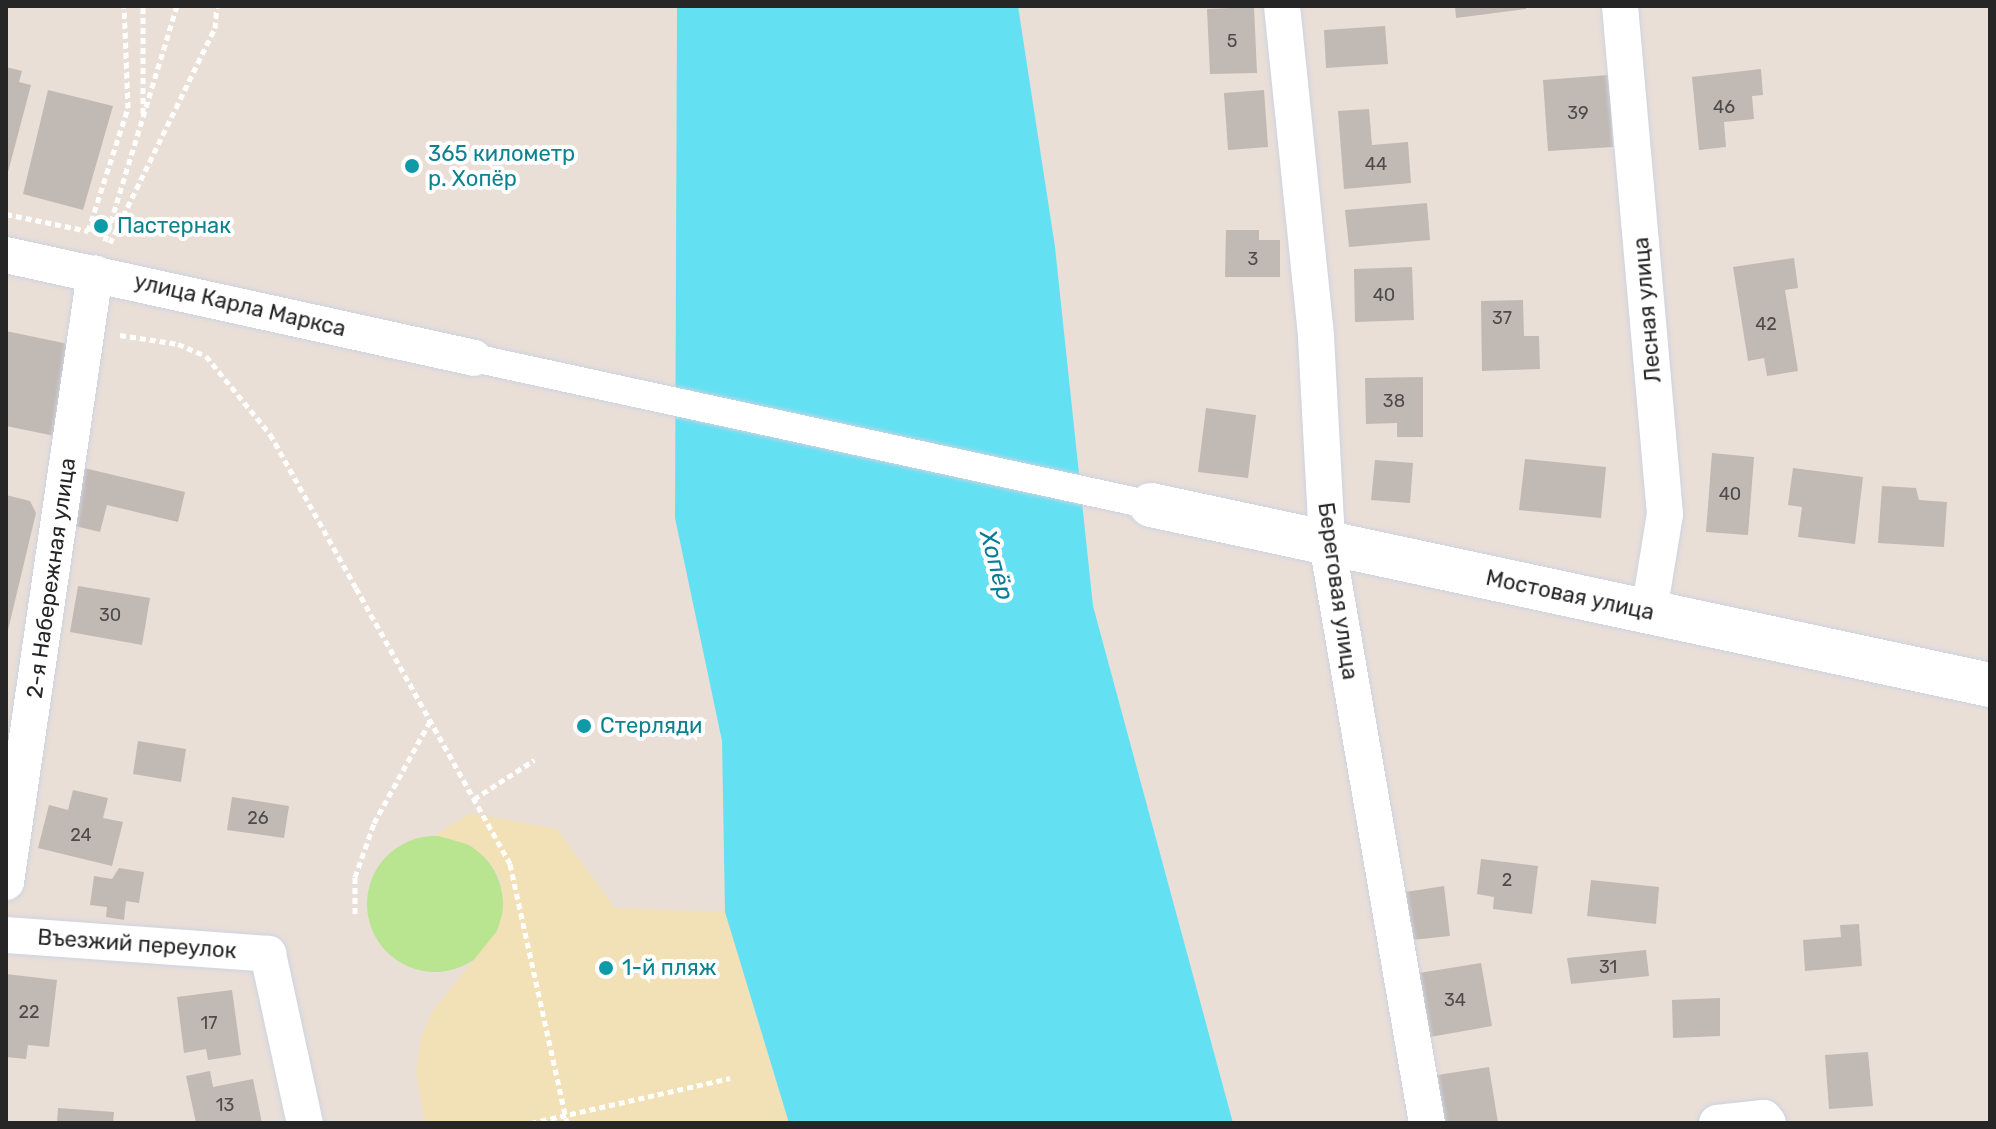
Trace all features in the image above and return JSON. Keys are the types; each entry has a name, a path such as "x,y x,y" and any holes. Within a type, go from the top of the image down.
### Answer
{"street":[{"name":"Береговая улица","path":"1282,6 1316,337 1327,543 1427,1123"},
{"name":"Лесная улица","path":"1620,6 1665,514 1649,612"},
{"name":"улица Карла Маркса","path":"6,255 474,358"},
{"name":"2-я Набережная улица","path":"6,882 95,273"},
{"path":"474,358 1151,505"},
{"name":"Мостовая улица","path":"1151,505 1990,685"},
{"name":"Въезжий переулок","path":"6,935 268,954 305,1123"},
{"path":"1717,1123 1764,1118 1768,1123"}],"path":[{"path":"6,214 88,231 128,108 124,6"},
{"path":"143,6 143,121"},
{"path":"95,273 177,6"},
{"path":"95,273 215,28 217,6"},
{"path":"87,330 178,344 206,356 270,434 510,864 566,1120"},
{"path":"355,914 355,877 374,823 431,720"},
{"path":"474,799 534,760"},
{"path":"531,1123 566,1120 730,1078"}],"green space":[{"path":"435,836 461,841 483,856 498,878 503,904 498,930 483,952 461,967 435,972 409,967 387,952 372,930 367,904 372,878 387,856 409,841"}],"sand":[{"name":"1-й пляж","path":"471,813 557,829 615,908 725,912 789,1123 425,1123 416,1072 421,1038 432,1012 497,931 504,908 500,878 485,857 470,845 435,835"}],"water":[{"name":"Хопёр","path":"677,6 1018,6 1055,247 1093,606 1233,1123 789,1123 725,912 722,741 675,518"}],"building":[{"path":"1455,6 1526,6 1526,9 1456,18"},
{"path":"1254,7 1257,73 1210,74 1207,9"},
{"path":"1385,26 1388,64 1326,68 1324,30"},
{"path":"6,67 22,71 19,82 31,85 7,176"},
{"path":"1761,69 1763,95 1752,96 1754,119 1724,122 1726,147 1699,150 1692,77"},
{"path":"1609,75 1613,147 1548,151 1543,80"},
{"path":"48,90 113,106 83,210 23,194"},
{"path":"1264,90 1268,147 1228,150 1224,93"},
{"path":"1369,109 1372,145 1408,142 1411,183 1344,189 1338,111"},
{"path":"1427,203 1430,240 1349,247 1345,210"},
{"path":"1226,230 1259,230 1259,240 1280,240 1280,277 1225,277"},
{"path":"1794,258 1798,288 1785,290 1798,371 1767,376 1764,358 1748,361 1733,267"},
{"path":"1412,267 1414,320 1355,322 1354,269"},
{"path":"1523,300 1524,336 1539,336 1540,369 1482,371 1481,301"},
{"path":"6,331 73,345 55,436 6,426"},
{"path":"1423,377 1423,437 1397,437 1397,423 1366,424 1365,378"},
{"path":"1206,408 1256,415 1248,478 1198,472"},
{"path":"1712,453 1754,457 1748,535 1706,532"},
{"path":"1525,459 1606,467 1601,518 1519,510"},
{"path":"1375,460 1413,463 1410,503 1371,500"},
{"path":"84,468 185,492 178,522 107,505 100,532 71,525"},
{"path":"1793,468 1863,477 1855,544 1798,537 1802,507 1788,505"},
{"path":"1882,486 1916,488 1919,500 1947,502 1944,547 1878,543"},
{"path":"6,495 30,501 36,513 8,630"},
{"path":"78,586 150,598 142,645 70,632"},
{"path":"138,741 186,749 181,782 133,774"},
{"path":"73,790 108,798 103,818 123,822 112,866 38,848 49,805 68,810"},
{"path":"232,797 289,806 284,838 227,830"},
{"path":"1481,859 1538,866 1532,914 1493,909 1494,897 1477,894"},
{"path":"119,868 144,872 139,903 126,901 124,920 106,917 107,907 90,905 94,876 112,879"},
{"path":"1591,880 1659,887 1656,924 1587,916"},
{"path":"1444,886 1450,936 1412,940 1406,892"},
{"path":"1859,924 1862,966 1805,971 1803,940 1841,937 1840,925"},
{"path":"1646,950 1649,976 1571,984 1567,958"},
{"path":"1481,963 1492,1026 1430,1037 1419,973"},
{"path":"6,974 57,980 49,1047 28,1045 26,1059 6,1057"},
{"path":"232,990 241,1055 208,1060 206,1049 184,1053 177,997"},
{"path":"1720,998 1720,1036 1673,1038 1672,1000"},
{"path":"1868,1052 1873,1106 1829,1109 1825,1055"},
{"path":"1489,1067 1498,1123 1439,1123 1431,1076"},
{"path":"210,1071 213,1087 253,1079 262,1123 196,1123 186,1076"},
{"path":"58,1108 114,1112 113,1123 57,1123"}],"place":[{"name":"365 километр р. Хопёр","path":"412,166"},
{"name":"Пастернак","path":"101,226"},
{"name":"Стерляди","path":"584,726"},
{"name":"1-й пляж","path":"606,968"}]}
